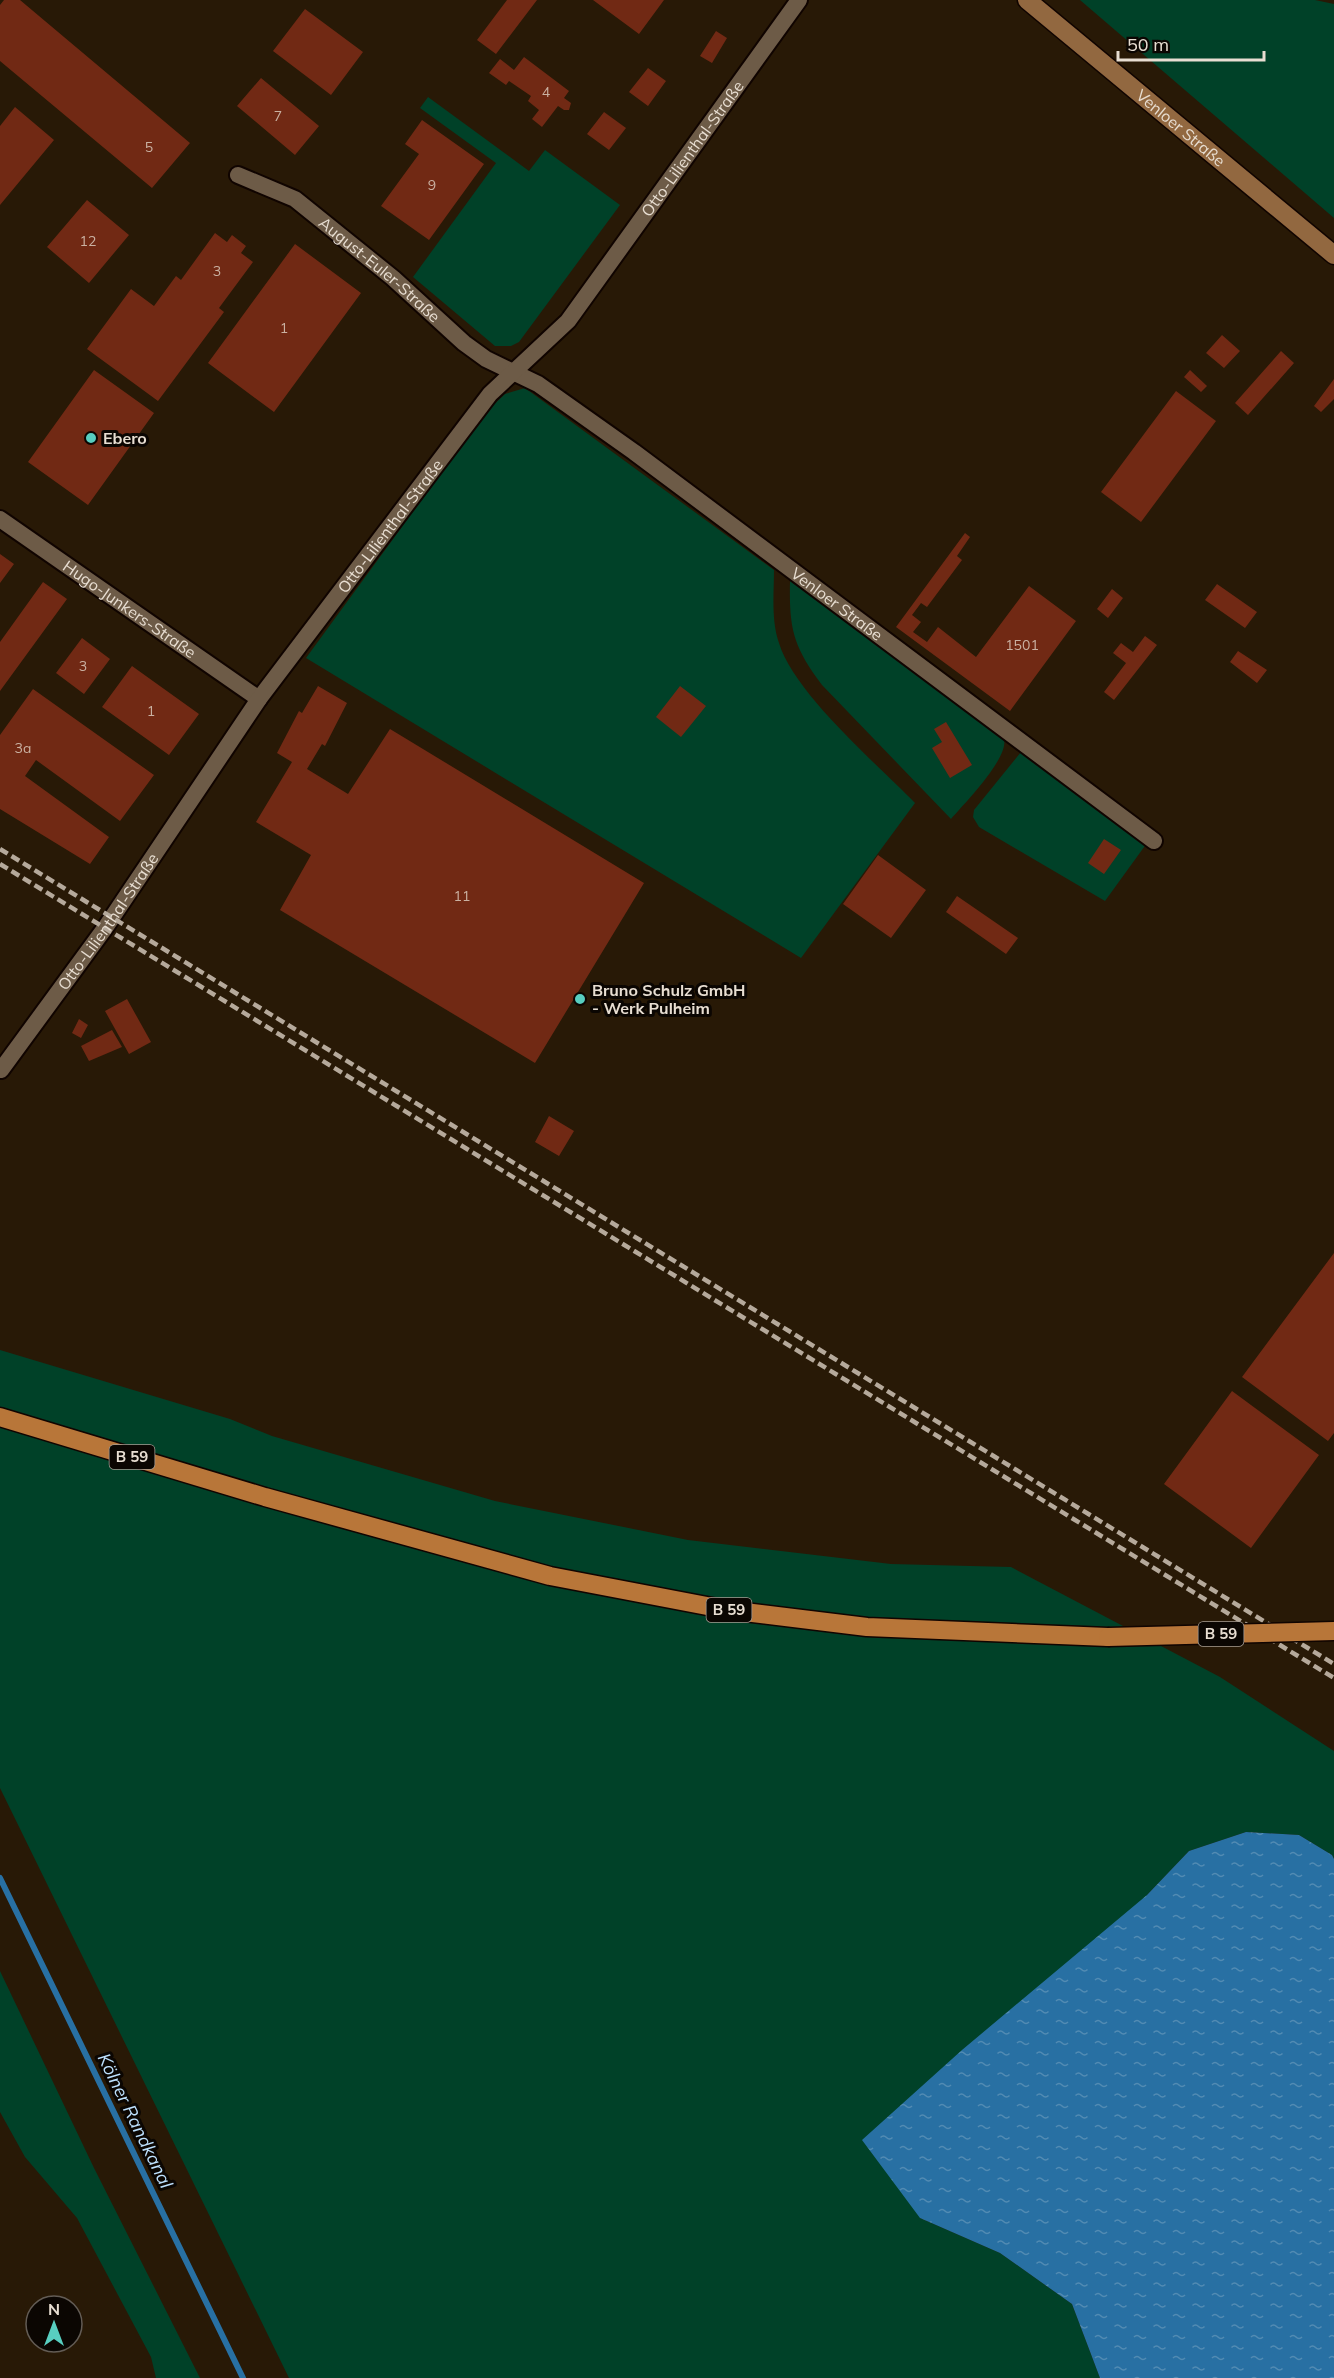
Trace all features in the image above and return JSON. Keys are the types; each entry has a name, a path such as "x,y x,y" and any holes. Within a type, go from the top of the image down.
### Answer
{"main road":[{"name":"Venloer Straße","path":"1027,0 1334,255"},
{"name":"B 59","path":"0,1417 265,1497 550,1576 728,1610 867,1627 1108,1637 1334,1631"}],"street":[{"name":"Otto-Lilienthal-Straße","path":"1,1070 105,928 259,699 490,394 568,321 799,0"},
{"name":"August-Euler-Straße","path":"238,175 295,199 393,278 464,343 486,359 516,372"},
{"name":"Venloer Straße","path":"516,372 538,384 634,452 1154,841"},
{"name":"Hugo-Junkers-Straße","path":"0,519 259,699"}],"green space":[{"path":"1080,0 1315,0 1334,4 1334,218"},
{"path":"428,97 529,171 545,150 620,205 519,342 511,346 495,346 413,277 496,163 420,108"},
{"path":"525,388 774,570 775,625 779,643 788,663 801,684 838,727 915,803 801,958 306,658 486,412 505,394"},
{"path":"790,581 1004,739 1004,747 993,769 951,819 822,685 812,671 799,648 792,625"},
{"path":"1021,752 1147,843 1105,901 979,827 973,817 974,810"},
{"path":"0,1350 230,1419 272,1436 495,1501 688,1540 891,1564 1011,1567 1220,1677 1334,1751 1334,1859 1332,1855 1299,1835 1246,1832 1189,1851 1147,1895 920,2218 1000,2253 1072,2304 1100,2378 289,2378 0,1788"},
{"path":"0,1971 94,2168 200,2378 156,2378 151,2357 77,2218 25,2157 0,2112"}],"water":[{"path":"1246,1832 1299,1835 1332,1855 1334,1859 1334,2378 1100,2378 1072,2304 1000,2253 920,2218 862,2140 962,2050 1147,1895 1189,1851"}],"building":[{"path":"4,0 20,0 190,143 152,188 0,61 0,5"},
{"path":"507,0 537,0 496,54 477,40"},
{"path":"593,0 664,0 639,34"},
{"path":"305,9 363,52 331,95 273,51"},
{"path":"716,31 727,38 712,63 700,56"},
{"path":"524,57 569,91 564,98 571,103 569,110 558,106 542,127 532,119 539,110 528,101 531,96 509,81 506,85 489,73 500,59 514,70"},
{"path":"648,68 666,81 648,106 629,92"},
{"path":"261,78 319,126 295,155 237,106"},
{"path":"15,107 54,140 0,205 0,126"},
{"path":"604,112 626,128 609,150 587,134"},
{"path":"422,120 484,164 429,240 381,206 419,154 405,144"},
{"path":"87,200 129,235 89,283 47,247"},
{"path":"215,233 227,242 232,235 246,246 241,253 253,262 219,308 224,312 158,401 87,349 131,289 154,306 176,276 181,280"},
{"path":"295,244 361,293 274,412 208,363"},
{"path":"1222,335 1240,351 1224,368 1206,353"},
{"path":"1281,351 1294,363 1248,415 1235,403"},
{"name":"Ebero","path":"94,370 154,413 88,505 28,462"},
{"path":"1190,370 1207,386 1201,392 1184,377"},
{"path":"1334,379 1334,399 1321,412 1314,406"},
{"path":"1176,391 1216,421 1141,522 1101,492"},
{"path":"965,533 970,537 957,556 962,560 927,607 921,603 912,615 921,622 913,632 927,642 938,627 976,657 1029,586 1076,621 1010,711 896,627"},
{"path":"0,554 14,564 0,583"},
{"path":"43,582 67,599 0,691 0,642"},
{"path":"1217,584 1257,612 1245,628 1205,600"},
{"path":"1112,589 1123,598 1108,618 1097,609"},
{"path":"1145,636 1157,645 1114,700 1104,692 1126,663 1113,653 1121,643 1133,652"},
{"path":"82,638 110,659 84,694 56,673"},
{"path":"1238,651 1267,670 1257,683 1230,662"},
{"path":"132,666 199,714 169,755 102,707"},
{"path":"318,686 347,703 325,746 322,744 307,769 348,794 390,729 644,883 535,1063 280,910 311,855 256,822 292,762 277,753 299,711 302,713"},
{"path":"680,686 706,706 681,737 656,717"},
{"path":"33,689 154,775 120,821 36,760 25,776 109,837 90,864 0,809 0,735"},
{"path":"946,722 972,765 950,778 932,748 942,742 934,729"},
{"path":"1104,839 1121,850 1104,874 1088,863"},
{"path":"878,855 926,890 891,938 843,904"},
{"path":"957,896 1018,938 1006,954 946,912"},
{"path":"127,999 151,1042 129,1054 105,1011"},
{"path":"79,1019 88,1025 81,1038 72,1033"},
{"path":"112,1030 122,1047 89,1061 81,1046"},
{"path":"549,1116 574,1131 559,1156 535,1142"},
{"path":"1334,1253 1334,1433 1328,1441 1242,1377"},
{"path":"1232,1391 1319,1455 1251,1548 1164,1484"}],"waterway":[{"name":"Kölner Randkanal","path":"0,1878 243,2378"}],"railway":[{"path":"0,849 1334,1664"},
{"path":"0,864 1334,1678"}],"place":[{"name":"Ebero","path":"91,438"},
{"name":"Bruno Schulz GmbH - Werk Pulheim","path":"580,999"}]}
